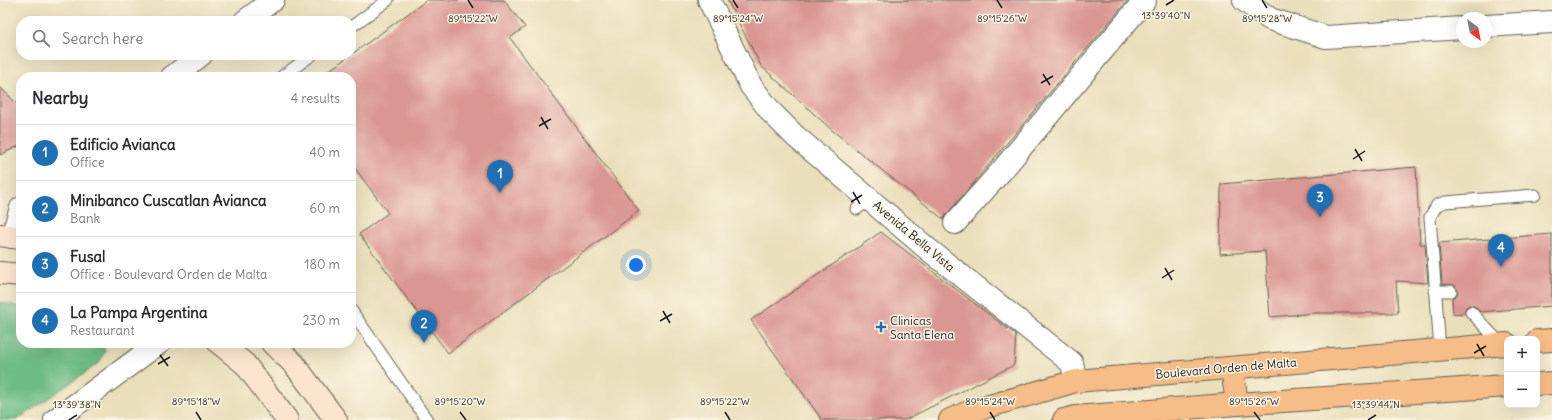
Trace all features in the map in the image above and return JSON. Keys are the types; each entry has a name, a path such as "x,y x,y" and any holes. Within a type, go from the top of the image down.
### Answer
{"highway":[{"path":"1540,341 1552,340"},
{"name":"Boulevard Orden de Malta","path":"950,420 969,412 1076,381 1504,344"},
{"path":"1232,368 1237,404"},
{"path":"1540,384 1552,383"},
{"path":"1072,419 1237,404 1504,386"}],"street":[{"path":"252,16 273,0"},
{"name":"Avenida Bella Vista","path":"709,0 751,86 772,113 863,204 929,250 1072,363 1076,381"},
{"path":"955,223 1004,169 1145,0"},
{"path":"1244,0 1270,19 1326,37 1456,28"},
{"path":"1492,26 1552,22"},
{"path":"179,72 194,60"},
{"path":"11,237 16,222"},
{"path":"0,273 16,275"},
{"path":"54,420 152,348"},
{"path":"226,348 245,364 287,420"},
{"path":"277,348 294,364 336,420"}],"lane":[{"path":"356,23 388,0"},
{"path":"289,72 305,60"},
{"path":"1440,350 1430,216 1437,205 1446,202 1535,195"},
{"path":"1435,291 1451,291"},
{"path":"1471,312 1504,344"},
{"path":"356,317 427,420"}],"green space":[{"path":"0,302 16,306 16,348 104,348 105,351 99,363 17,420 0,420"}],"building":[{"path":"427,0 504,0 525,27 510,38 639,211 448,353 359,234 388,213 356,170 356,72 327,72 344,60 356,60 356,51"},
{"path":"727,0 1128,0 943,219 833,131 761,66"},
{"path":"0,87 16,103 16,147 0,155"},
{"path":"1416,167 1420,244 1425,244 1428,283 1396,281 1398,313 1314,313 1270,317 1265,251 1220,254 1221,184"},
{"name":"Clinicas Santa Elena","path":"881,232 1016,335 1014,365 905,420 822,420 751,320"},
{"path":"1552,234 1552,306 1480,312 1476,307 1470,305 1466,307 1464,313 1453,314 1452,298 1457,295 1458,291 1454,285 1442,284 1439,243"}],"place":[{"name":"Edificio Avianca","path":"500,193"},
{"name":"Fusal","path":"1320,217"},
{"name":"La Pampa Argentina","path":"1501,267"},
{"name":"Clinicas Santa Elena","path":"881,327"},
{"name":"Minibanco Cuscatlan Avianca","path":"424,343"}]}
